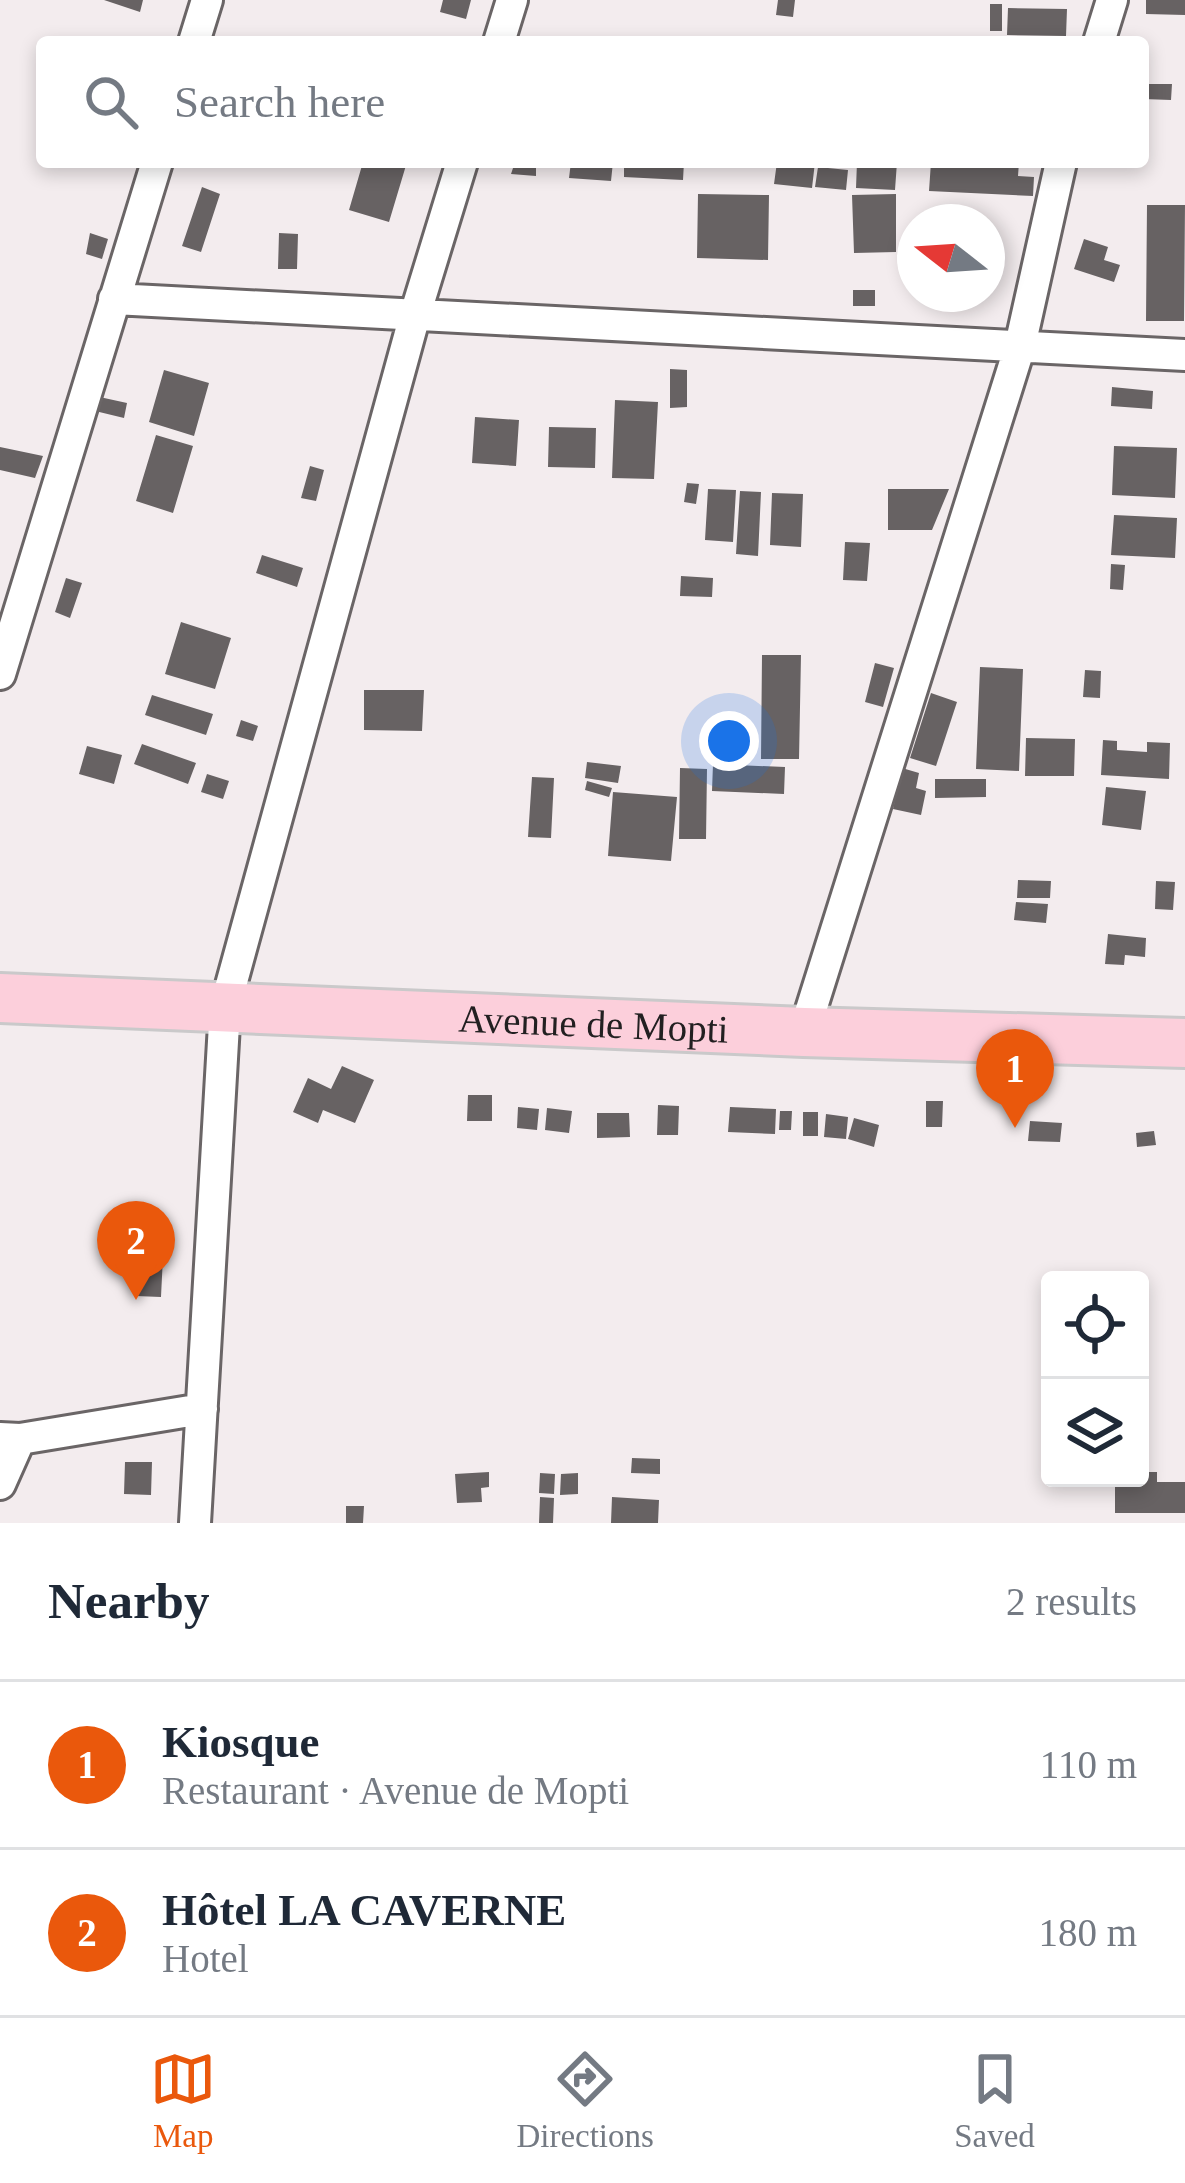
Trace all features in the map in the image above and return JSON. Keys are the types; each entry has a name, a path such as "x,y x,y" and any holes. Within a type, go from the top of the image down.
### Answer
{"main road":[{"name":"Avenue de Mopti","path":"0,998 804,1032 1185,1042"}],"street":[{"path":"196,36 207,0"},
{"path":"501,36 512,0"},
{"path":"1101,36 1112,0"},
{"path":"0,674 155,168"},
{"path":"195,1523 225,1007 460,168"},
{"path":"804,1032 1019,346 1060,168"},
{"path":"114,299 1185,355"},
{"path":"0,1484 10,1439 202,1408"}],"building":[{"path":"104,0 143,0 140,12"},
{"path":"443,0 471,0 466,19 440,12"},
{"path":"778,0 795,0 793,17 776,15"},
{"path":"1146,0 1185,0 1185,15 1146,14"},
{"path":"990,4 1002,4 1002,31 990,31"},
{"path":"1008,8 1067,9 1066,36 1007,35"},
{"path":"1149,84 1172,84 1171,100 1149,99"},
{"path":"361,168 405,168 389,222 349,210"},
{"path":"513,168 536,168 536,176 511,174"},
{"path":"570,168 612,168 611,181 569,178"},
{"path":"624,168 684,168 683,180 624,177"},
{"path":"776,168 814,168 812,188 774,184"},
{"path":"818,168 848,170 846,190 815,187"},
{"path":"857,168 897,168 895,190 856,188"},
{"path":"931,168 1019,168 1018,176 1034,177 1033,196 929,191"},
{"path":"202,187 220,194 201,252 182,246"},
{"path":"698,194 769,195 768,260 697,258"},
{"path":"896,194 896,252 854,253 852,195"},
{"path":"1147,205 1185,205 1184,321 1146,321"},
{"path":"90,233 108,239 102,259 86,254"},
{"path":"279,233 298,234 297,269 278,269"},
{"path":"1084,239 1108,247 1104,260 1120,265 1114,282 1074,269"},
{"path":"853,290 875,290 875,306 853,306"},
{"path":"670,369 687,370 687,407 670,408"},
{"path":"164,370 209,383 194,436 149,422"},
{"path":"1112,387 1153,391 1152,409 1111,406"},
{"path":"95,396 127,403 124,418 91,410"},
{"path":"615,400 658,402 654,479 612,478"},
{"path":"475,417 519,420 516,466 472,463"},
{"path":"549,427 596,428 595,468 548,467"},
{"path":"156,435 193,446 173,513 136,501"},
{"path":"1114,446 1177,448 1175,498 1112,495"},
{"path":"0,447 43,456 35,478 0,470"},
{"path":"310,466 324,470 316,501 301,498"},
{"path":"687,483 699,484 696,504 684,502"},
{"path":"708,489 736,490 733,542 705,540"},
{"path":"888,489 949,489 932,530 888,530"},
{"path":"740,491 761,492 758,556 736,554"},
{"path":"772,493 803,494 801,547 770,545"},
{"path":"1114,515 1177,518 1175,558 1111,555"},
{"path":"845,542 870,543 867,581 843,580"},
{"path":"262,555 303,568 297,587 256,573"},
{"path":"1111,564 1125,565 1123,590 1110,589"},
{"path":"681,576 713,578 712,597 680,596"},
{"path":"66,578 82,583 70,618 55,612"},
{"path":"181,622 231,638 215,689 165,674"},
{"path":"762,655 801,655 799,759 761,759"},
{"path":"875,663 894,668 883,707 865,702"},
{"path":"980,667 1023,669 1019,771 976,769"},
{"path":"1085,670 1101,671 1100,698 1083,697"},
{"path":"364,690 424,690 422,731 364,730"},
{"path":"931,693 957,702 936,766 910,758"},
{"path":"152,695 213,714 206,735 145,715"},
{"path":"241,720 258,726 253,741 236,736"},
{"path":"1026,738 1075,739 1074,776 1025,776"},
{"path":"1103,740 1117,741 1117,750 1147,752 1147,742 1170,743 1169,779 1101,775"},
{"path":"142,744 196,763 188,784 134,764"},
{"path":"87,746 122,755 114,784 79,774"},
{"path":"587,762 621,766 618,783 585,778"},
{"path":"713,764 785,767 784,794 712,791"},
{"path":"680,768 707,769 706,839 679,839"},
{"path":"902,768 919,773 916,788 926,791 921,815 893,809"},
{"path":"207,774 229,781 223,799 201,792"},
{"path":"532,777 554,778 551,838 528,837"},
{"path":"935,779 986,779 986,797 935,798"},
{"path":"587,781 612,788 609,797 585,790"},
{"path":"1106,787 1146,791 1141,830 1102,825"},
{"path":"613,792 677,797 671,861 608,856"},
{"path":"1018,880 1051,881 1050,898 1017,898"},
{"path":"1156,881 1175,882 1173,910 1155,909"},
{"path":"1016,902 1048,904 1046,923 1014,920"},
{"path":"1108,934 1146,938 1145,957 1125,955 1124,965 1105,964"},
{"path":"342,1066 374,1080 355,1123 323,1110 318,1123 293,1112 308,1078 331,1089"},
{"path":"468,1095 492,1095 492,1121 467,1121"},
{"path":"926,1101 943,1101 942,1127 926,1127"},
{"path":"658,1105 679,1106 678,1135 657,1135"},
{"path":"518,1107 539,1109 537,1130 517,1128"},
{"path":"730,1107 776,1109 775,1134 728,1132"},
{"path":"547,1108 572,1111 569,1133 545,1130"},
{"path":"780,1111 792,1111 791,1130 779,1130"},
{"path":"803,1112 818,1112 818,1136 803,1136"},
{"path":"597,1113 629,1113 630,1137 597,1138"},
{"path":"826,1114 848,1117 846,1139 824,1137"},
{"path":"854,1118 879,1125 874,1147 848,1139"},
{"path":"1030,1121 1062,1123 1060,1142 1028,1141"},
{"path":"1154,1131 1156,1145 1137,1147 1136,1133"},
{"path":"139,1255 163,1256 161,1297 136,1296"},
{"path":"632,1458 660,1459 660,1474 631,1473"},
{"path":"125,1462 152,1462 151,1495 124,1494"},
{"path":"489,1472 489,1487 481,1488 482,1502 457,1503 455,1474"},
{"path":"1149,1472 1157,1472 1157,1482 1185,1482 1185,1513 1115,1513 1115,1487 1149,1487"},
{"path":"540,1473 555,1474 554,1494 539,1493"},
{"path":"578,1473 578,1494 560,1495 561,1474"},
{"path":"540,1497 554,1498 553,1523 539,1523"},
{"path":"612,1497 659,1500 658,1523 611,1523"},
{"path":"346,1506 364,1506 363,1523 346,1523"}],"place":[{"name":"Kiosque","path":"1015,1128"},
{"name":"Hôtel LA CAVERNE","path":"136,1300"}]}
